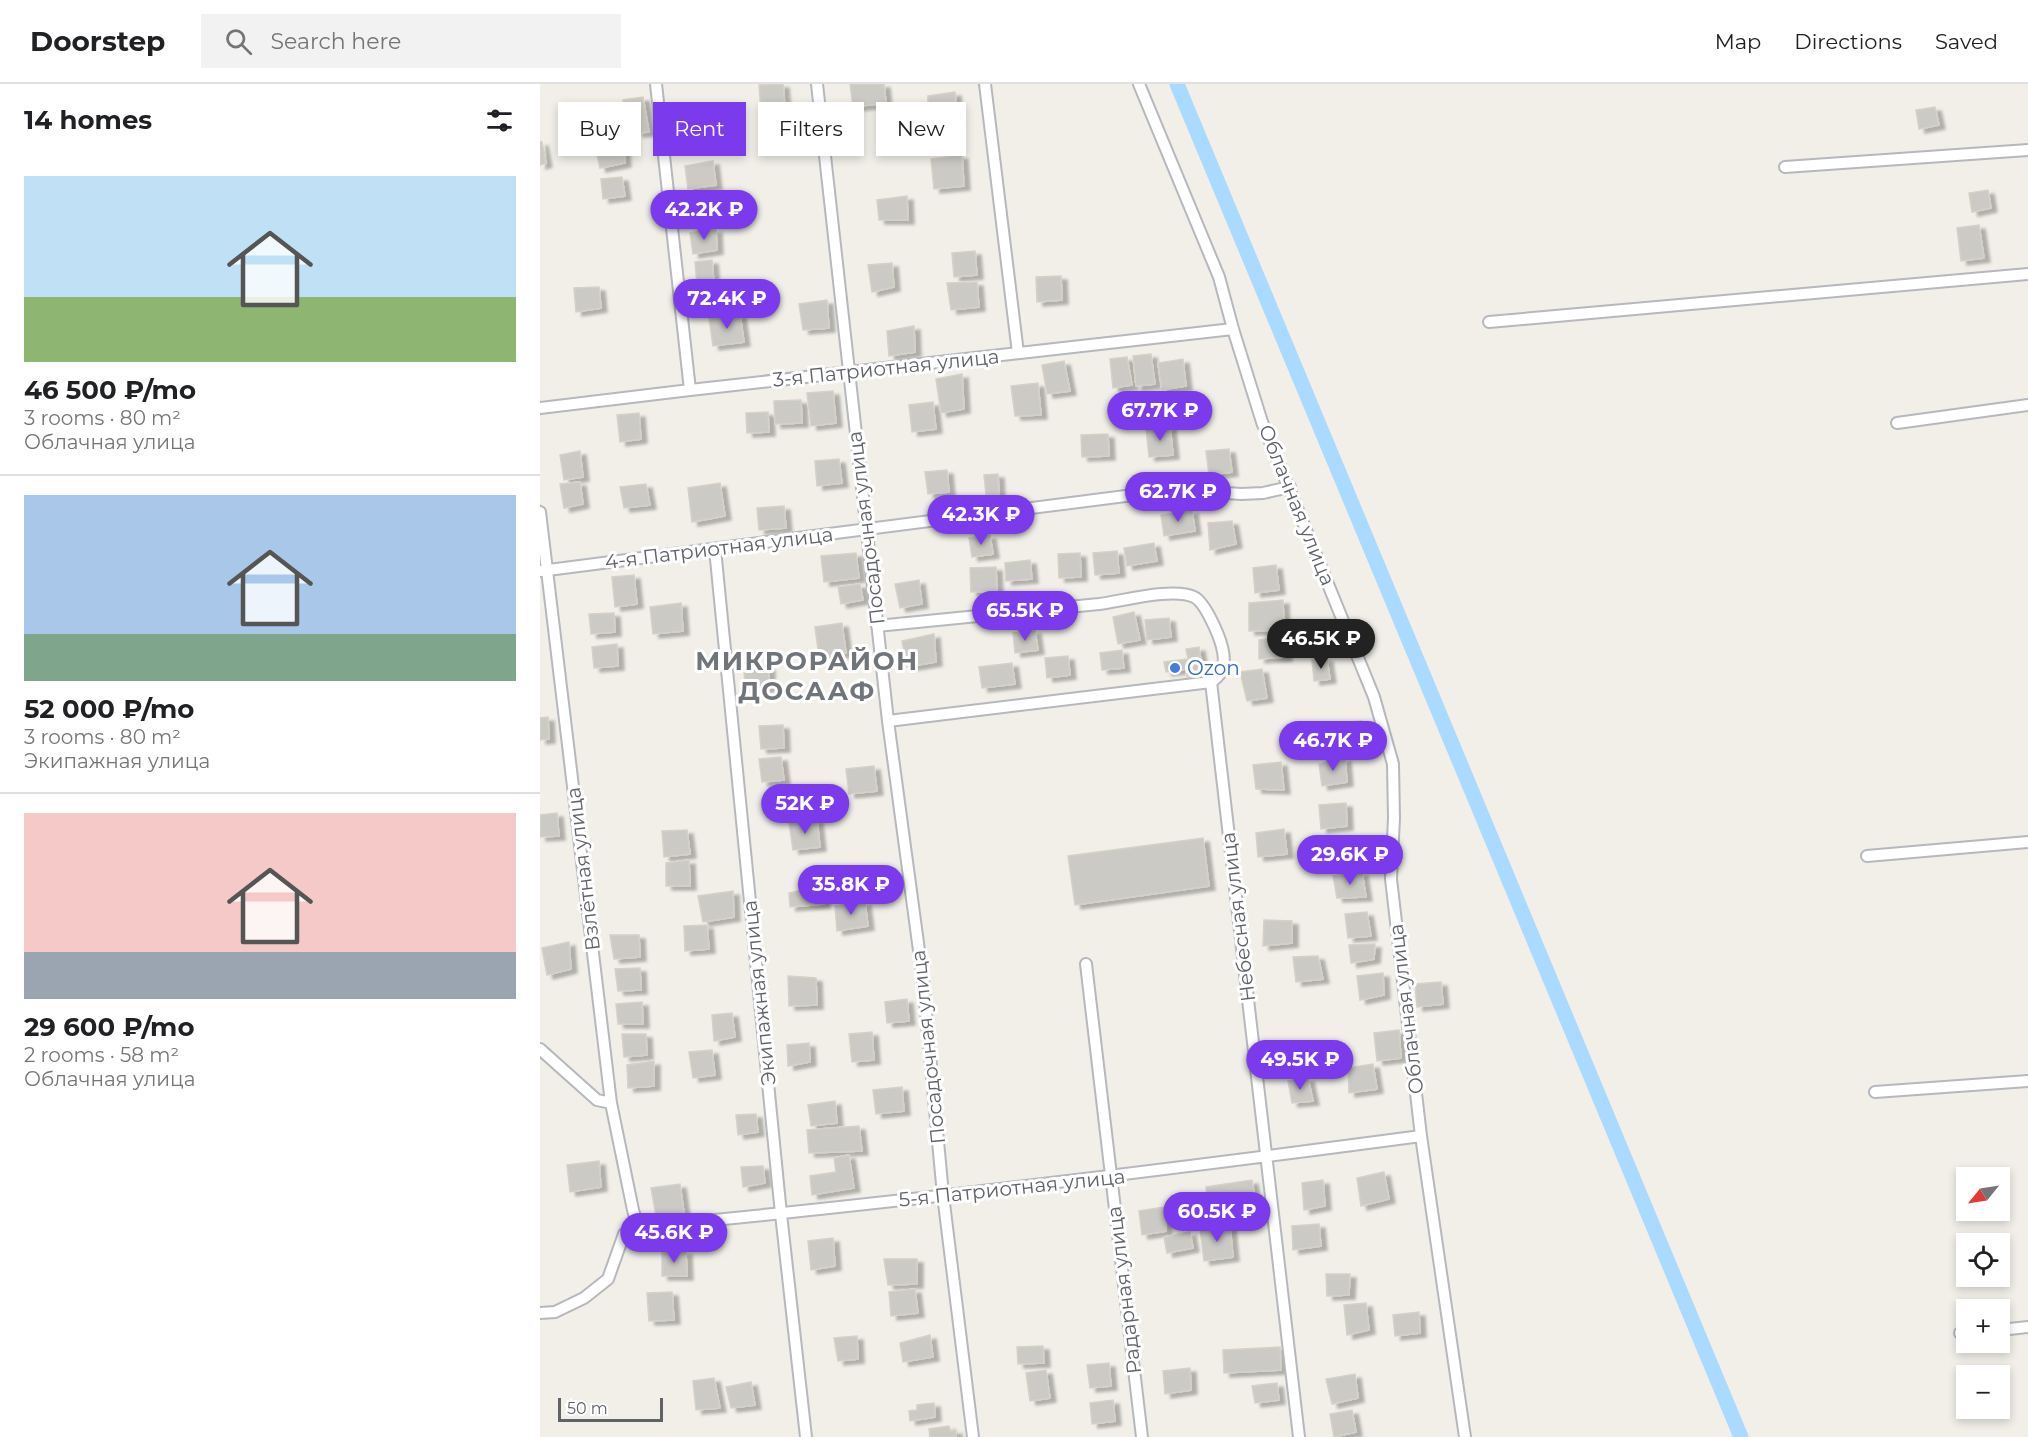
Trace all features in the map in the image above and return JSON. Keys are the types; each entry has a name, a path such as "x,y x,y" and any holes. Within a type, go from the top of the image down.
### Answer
{"street":[{"path":"656,84 690,390"},
{"name":"Посадочная улица","path":"816,84 888,721 923,980 943,1195 974,1437"},
{"path":"985,84 1018,353"},
{"name":"Облачная улица","path":"1139,84 1219,277 1262,422 1374,697 1393,765 1394,818 1391,879 1421,1136 1465,1437"},
{"path":"1785,167 2028,150"},
{"path":"1489,322 2028,274"},
{"name":"3-я Патриотная улица","path":"540,408 1233,329"},
{"path":"1897,423 2028,405"},
{"name":"4-я Патриотная улица","path":"543,570 1184,490 1241,494 1263,493 1290,487"},
{"name":"Взлётная улица","path":"540,512 543,570 611,1103 633,1210 638,1223"},
{"name":"Экипажная улица","path":"715,549 781,1214 807,1437"},
{"path":"877,626 1176,593 1195,597 1205,607 1222,648 1224,668 1220,677 1211,682 888,721"},
{"name":"Небесная улица","path":"1211,682 1299,1437"},
{"path":"1867,856 2028,842"},
{"name":"Радарная улица","path":"1086,964 1142,1437"},
{"path":"540,1048 597,1100 611,1103"},
{"path":"1875,1092 2028,1081"},
{"name":"5-я Патриотная улица","path":"638,1223 651,1226 781,1214 1111,1177 1421,1136"},
{"path":"540,1313 555,1311 584,1298 608,1278 624,1234 638,1223"},
{"path":"2010,1329 2028,1328"}],"building":[{"path":"783,84 784,102 760,102 759,85"},
{"path":"850,84 884,84 886,102 864,106 864,102 852,102"},
{"path":"955,92 956,102 928,102 928,96"},
{"path":"643,97 649,132 641,133 641,102 623,102 623,100"},
{"path":"1935,107 1939,125 1919,129 1916,110"},
{"path":"540,142 542,142 546,163 540,165"},
{"path":"597,156 624,156 625,163 600,168"},
{"path":"962,156 964,186 934,189 931,159"},
{"path":"713,161 716,185 688,189 685,166"},
{"path":"622,177 625,196 603,199 601,179"},
{"path":"1988,190 1991,208 1972,212 1969,193"},
{"path":"907,196 908,220 879,220 877,200"},
{"path":"1979,225 1984,258 1961,261 1957,228"},
{"path":"716,229 717,250 693,254 690,233"},
{"path":"975,251 977,275 954,277 952,253"},
{"path":"712,260 714,284 697,286 695,262"},
{"path":"892,263 894,287 872,292 868,265"},
{"path":"1061,276 1062,300 1037,302 1036,277"},
{"path":"977,282 979,307 951,310 947,283"},
{"path":"599,287 601,308 576,312 574,288"},
{"path":"827,300 829,328 803,330 799,304"},
{"path":"740,314 744,342 713,346 709,318"},
{"path":"914,326 915,352 889,356 887,331"},
{"path":"1151,354 1155,384 1136,386 1133,356"},
{"path":"1127,357 1132,385 1113,388 1110,359"},
{"path":"1183,359 1186,386 1162,390 1158,363"},
{"path":"1064,361 1070,391 1047,394 1042,365"},
{"path":"962,374 964,409 941,413 936,379"},
{"path":"1038,383 1041,415 1015,416 1011,386"},
{"path":"833,391 836,423 811,426 807,393"},
{"path":"801,400 802,423 775,424 774,401"},
{"path":"933,402 936,429 912,432 909,405"},
{"path":"768,412 769,432 747,433 746,413"},
{"path":"639,413 641,439 620,442 617,415"},
{"path":"1170,426 1173,455 1149,457 1146,428"},
{"path":"1108,434 1109,456 1082,457 1081,435"},
{"path":"1229,449 1232,472 1209,475 1206,451"},
{"path":"580,451 583,477 564,480 560,455"},
{"path":"839,459 842,483 817,486 815,461"},
{"path":"947,470 949,492 928,494 925,472"},
{"path":"998,474 999,494 986,495 984,475"},
{"path":"580,482 583,504 564,508 560,484"},
{"path":"720,483 725,516 692,522 688,488"},
{"path":"646,484 650,505 624,508 620,487"},
{"path":"784,506 786,528 759,530 757,508"},
{"path":"1192,510 1195,531 1164,536 1161,515"},
{"path":"1232,521 1236,544 1210,550 1208,523"},
{"path":"990,535 993,554 972,557 969,538"},
{"path":"1154,543 1157,561 1127,566 1124,548"},
{"path":"1117,551 1119,573 1095,575 1093,553"},
{"path":"856,553 859,578 824,582 821,556"},
{"path":"1080,553 1081,577 1059,578 1058,554"},
{"path":"1030,560 1032,579 1006,581 1005,563"},
{"path":"1276,565 1279,590 1255,593 1253,568"},
{"path":"996,567 997,591 971,592 970,568"},
{"path":"634,575 637,604 615,607 612,577"},
{"path":"919,580 922,604 900,608 895,584"},
{"path":"860,584 863,600 841,604 838,587"},
{"path":"1283,600 1284,630 1249,631 1249,603"},
{"path":"681,603 683,631 653,634 650,607"},
{"path":"1134,612 1140,640 1118,644 1113,617"},
{"path":"614,613 615,632 591,634 589,614"},
{"path":"1169,618 1171,637 1147,640 1145,620"},
{"path":"842,623 846,653 819,657 815,627"},
{"path":"1035,630 1038,650 1015,653 1013,633"},
{"path":"934,634 936,662 907,667 902,641"},
{"path":"1285,636 1286,657 1259,659 1259,640"},
{"path":"617,644 618,666 594,668 592,647"},
{"path":"1199,647 1203,675 1187,677 1186,669 1166,672 1164,662 1188,659 1186,649"},
{"path":"1122,650 1124,668 1102,670 1100,653"},
{"path":"1068,656 1070,675 1047,678 1045,658"},
{"path":"1327,658 1330,679 1314,681 1312,660"},
{"path":"1012,663 1015,684 982,688 979,667"},
{"path":"769,667 769,688 745,689 744,668"},
{"path":"1262,669 1267,698 1247,701 1240,672"},
{"path":"548,717 549,739 540,740 540,718"},
{"path":"1362,721 1364,740 1318,744 1316,724"},
{"path":"783,725 784,748 761,749 759,726"},
{"path":"781,757 784,780 762,782 759,759"},
{"path":"1345,758 1347,782 1322,786 1319,764"},
{"path":"1281,762 1284,790 1256,789 1253,765"},
{"path":"874,766 877,791 849,794 846,769"},
{"path":"1346,803 1347,826 1321,829 1319,805"},
{"path":"557,813 559,836 540,837 540,815"},
{"path":"817,819 820,847 793,850 789,823"},
{"path":"1284,829 1287,854 1258,857 1256,833"},
{"path":"687,830 690,854 664,857 662,831"},
{"path":"1203,838 1209,886 1075,905 1068,856"},
{"path":"689,860 690,886 666,886 666,863"},
{"path":"1362,872 1366,897 1337,898 1333,876"},
{"path":"823,874 824,904 790,907 789,893 802,890 801,879"},
{"path":"733,891 734,917 703,922 698,896"},
{"path":"865,902 868,926 837,931 835,906"},
{"path":"1367,912 1371,936 1348,938 1345,914"},
{"path":"1264,920 1292,921 1292,943 1263,946"},
{"path":"707,925 709,949 685,951 684,926"},
{"path":"610,935 639,935 640,957 614,959"},
{"path":"569,942 571,969 547,975 542,948"},
{"path":"1375,944 1374,959 1351,963 1349,945"},
{"path":"1318,956 1323,979 1296,982 1293,957"},
{"path":"640,968 641,990 618,991 615,969"},
{"path":"1383,973 1384,995 1360,1000 1357,976"},
{"path":"788,976 816,978 817,1005 789,1006"},
{"path":"1441,982 1443,1004 1417,1007 1415,984"},
{"path":"907,999 909,1021 887,1023 885,1002"},
{"path":"642,1002 643,1024 618,1024 616,1004"},
{"path":"732,1013 735,1037 714,1041 712,1015"},
{"path":"1399,1030 1401,1058 1377,1061 1374,1033"},
{"path":"872,1032 874,1060 852,1062 849,1034"},
{"path":"622,1034 646,1034 647,1055 624,1057"},
{"path":"809,1043 810,1062 788,1066 787,1045"},
{"path":"712,1050 715,1075 693,1078 689,1052"},
{"path":"654,1061 654,1086 628,1088 627,1065"},
{"path":"1373,1064 1377,1089 1349,1093 1348,1068"},
{"path":"1308,1078 1313,1101 1292,1103 1288,1081"},
{"path":"902,1087 904,1111 876,1114 873,1090"},
{"path":"835,1101 837,1123 811,1126 808,1105"},
{"path":"756,1114 758,1132 738,1135 736,1115"},
{"path":"859,1126 862,1151 809,1153 807,1130"},
{"path":"849,1155 854,1188 812,1195 810,1176 836,1172 834,1158"},
{"path":"599,1161 601,1187 570,1192 567,1165"},
{"path":"763,1166 765,1183 743,1187 741,1167"},
{"path":"1384,1172 1389,1199 1361,1206 1357,1178"},
{"path":"1252,1180 1255,1199 1208,1205 1206,1187"},
{"path":"1323,1180 1325,1206 1304,1210 1302,1183"},
{"path":"680,1184 684,1213 656,1216 651,1188"},
{"path":"1164,1207 1166,1231 1142,1235 1139,1211"},
{"path":"1319,1224 1321,1246 1293,1250 1292,1226"},
{"path":"1230,1225 1233,1257 1204,1261 1200,1229"},
{"path":"1190,1232 1193,1248 1167,1253 1164,1237"},
{"path":"833,1238 835,1266 811,1270 808,1241"},
{"path":"686,1251 687,1276 662,1276 662,1252"},
{"path":"884,1259 917,1259 917,1284 888,1285"},
{"path":"1326,1274 1350,1274 1349,1295 1327,1296"},
{"path":"915,1289 918,1313 891,1316 889,1292"},
{"path":"672,1292 674,1320 649,1321 647,1293"},
{"path":"1366,1303 1369,1330 1347,1335 1344,1305"},
{"path":"1419,1312 1420,1333 1395,1336 1393,1315"},
{"path":"930,1335 933,1357 903,1362 900,1343"},
{"path":"857,1336 858,1359 838,1361 834,1338"},
{"path":"1043,1346 1044,1363 1018,1364 1017,1347"},
{"path":"1280,1347 1281,1370 1224,1373 1223,1350"},
{"path":"1109,1363 1111,1386 1090,1388 1087,1365"},
{"path":"1190,1368 1191,1390 1165,1394 1163,1371"},
{"path":"1046,1370 1050,1398 1030,1401 1026,1373"},
{"path":"1355,1374 1358,1398 1332,1404 1326,1379"},
{"path":"714,1378 720,1408 696,1410 693,1381"},
{"path":"751,1382 755,1405 731,1408 726,1387"},
{"path":"1277,1383 1279,1400 1255,1403 1252,1386"},
{"path":"1113,1400 1115,1421 1092,1424 1090,1403"},
{"path":"934,1403 935,1417 910,1421 909,1411 917,1410 917,1405"},
{"path":"1352,1410 1356,1432 1334,1437 1330,1414"},
{"path":"949,1426 950,1431 956,1430 956,1437 930,1437 929,1429"}],"waterway":[{"path":"1177,84 1741,1437"}],"place":[{"name":"Ozon","path":"1175,668"}],"district":[{"name":"МИКРОРАЙОН ДОСААФ","path":"807,676"}]}
